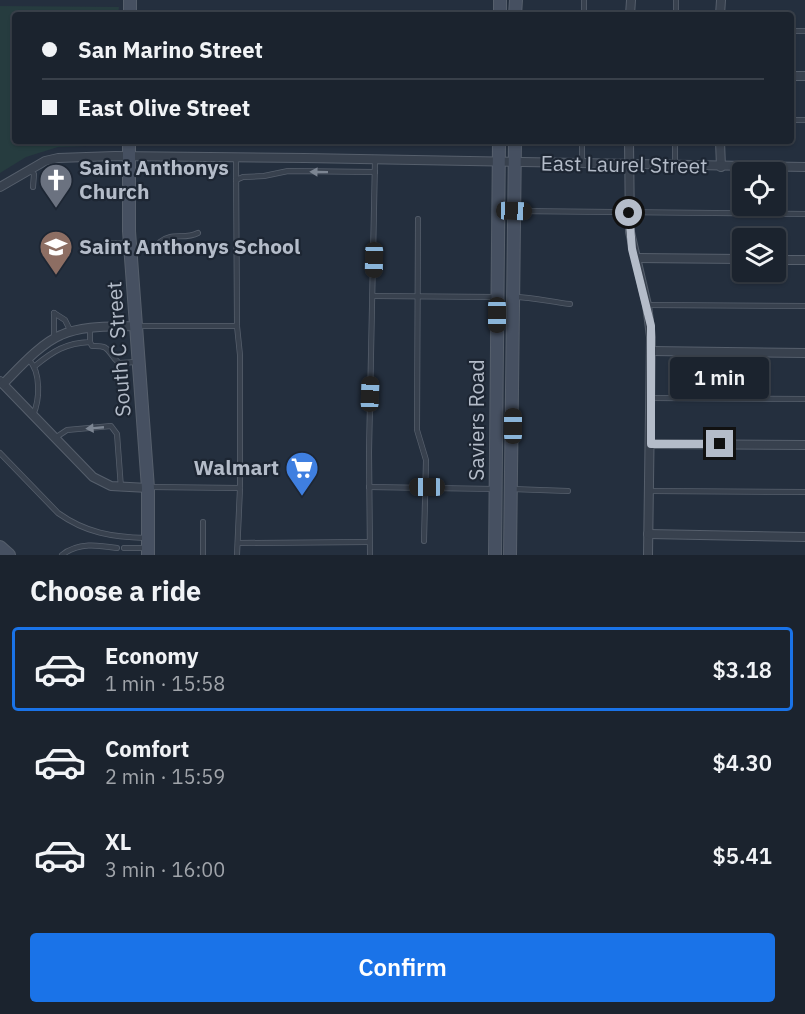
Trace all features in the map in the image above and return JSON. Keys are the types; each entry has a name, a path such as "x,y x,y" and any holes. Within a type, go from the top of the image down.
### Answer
{"main road":[{"name":"South C Street","path":"129,144 130,244 148,488 148,547"},
{"name":"Saviers Road","path":"495,555 499,144"},
{"name":"Saviers Road","path":"510,553 514,144"},
{"path":"498,224 506,240 506,287 514,297"},
{"path":"497,297 505,302 506,308 506,411 513,426"},
{"path":"496,406 503,426 503,471 507,485 512,489"},
{"path":"496,489 502,495 505,507 505,535 510,553"},
{"path":"0,546 9,555"}],"street":[{"path":"629,144 630,232 651,326 648,555"},
{"path":"720,144 721,166"},
{"name":"East Laurel Street","path":"0,187 45,161 58,158 129,156 805,167"},
{"path":"636,258 732,259"},
{"path":"786,260 805,260"},
{"path":"136,326 90,328 54,339 32,363 2,383 93,477 102,483 121,488 148,488"},
{"path":"651,351 805,353"},
{"path":"651,444 805,445"},
{"path":"648,534 805,537"}],"lane":[{"path":"582,144 582,163"},
{"path":"675,144 675,165"},
{"path":"236,157 237,326 240,356 240,489 237,555"},
{"path":"370,555 369,487 375,160"},
{"path":"30,170 34,174 33,187"},
{"path":"236,180 288,171 375,172"},
{"path":"514,211 805,214"},
{"path":"418,219 417,430 426,460 424,541"},
{"path":"160,242 170,236 192,236 198,233"},
{"path":"106,243 130,244"},
{"path":"373,296 497,297"},
{"path":"514,297 533,297 570,304"},
{"path":"647,305 805,306"},
{"path":"54,339 54,313 65,320 71,332"},
{"path":"136,326 237,326"},
{"path":"90,328 92,346 108,347 113,358 119,363 139,362"},
{"path":"33,415 36,408 38,378 32,363 63,346 90,342"},
{"path":"651,398 805,399"},
{"path":"55,438 67,430 111,426 117,434 121,488"},
{"path":"0,453 58,513 69,521 92,532 148,547"},
{"path":"369,487 496,489"},
{"path":"148,488 240,489"},
{"path":"512,489 568,492"},
{"path":"650,491 805,492"},
{"path":"203,522 203,555"},
{"path":"238,543 369,542"},
{"path":"62,555 77,547 92,544 117,548"},
{"path":"124,548 148,547"}],"green space":[{"path":"0,6 119,7 118,12 12,12 12,144 115,144 58,147 26,157 0,173"}],"place":[{"name":"Saint Anthonys Church","path":"56,209"},
{"name":"Saint Anthonys School","path":"56,276"},
{"name":"Walmart","path":"302,497"}],"route":[{"path":"629,213 632,249 651,326 651,444 720,444"}]}
